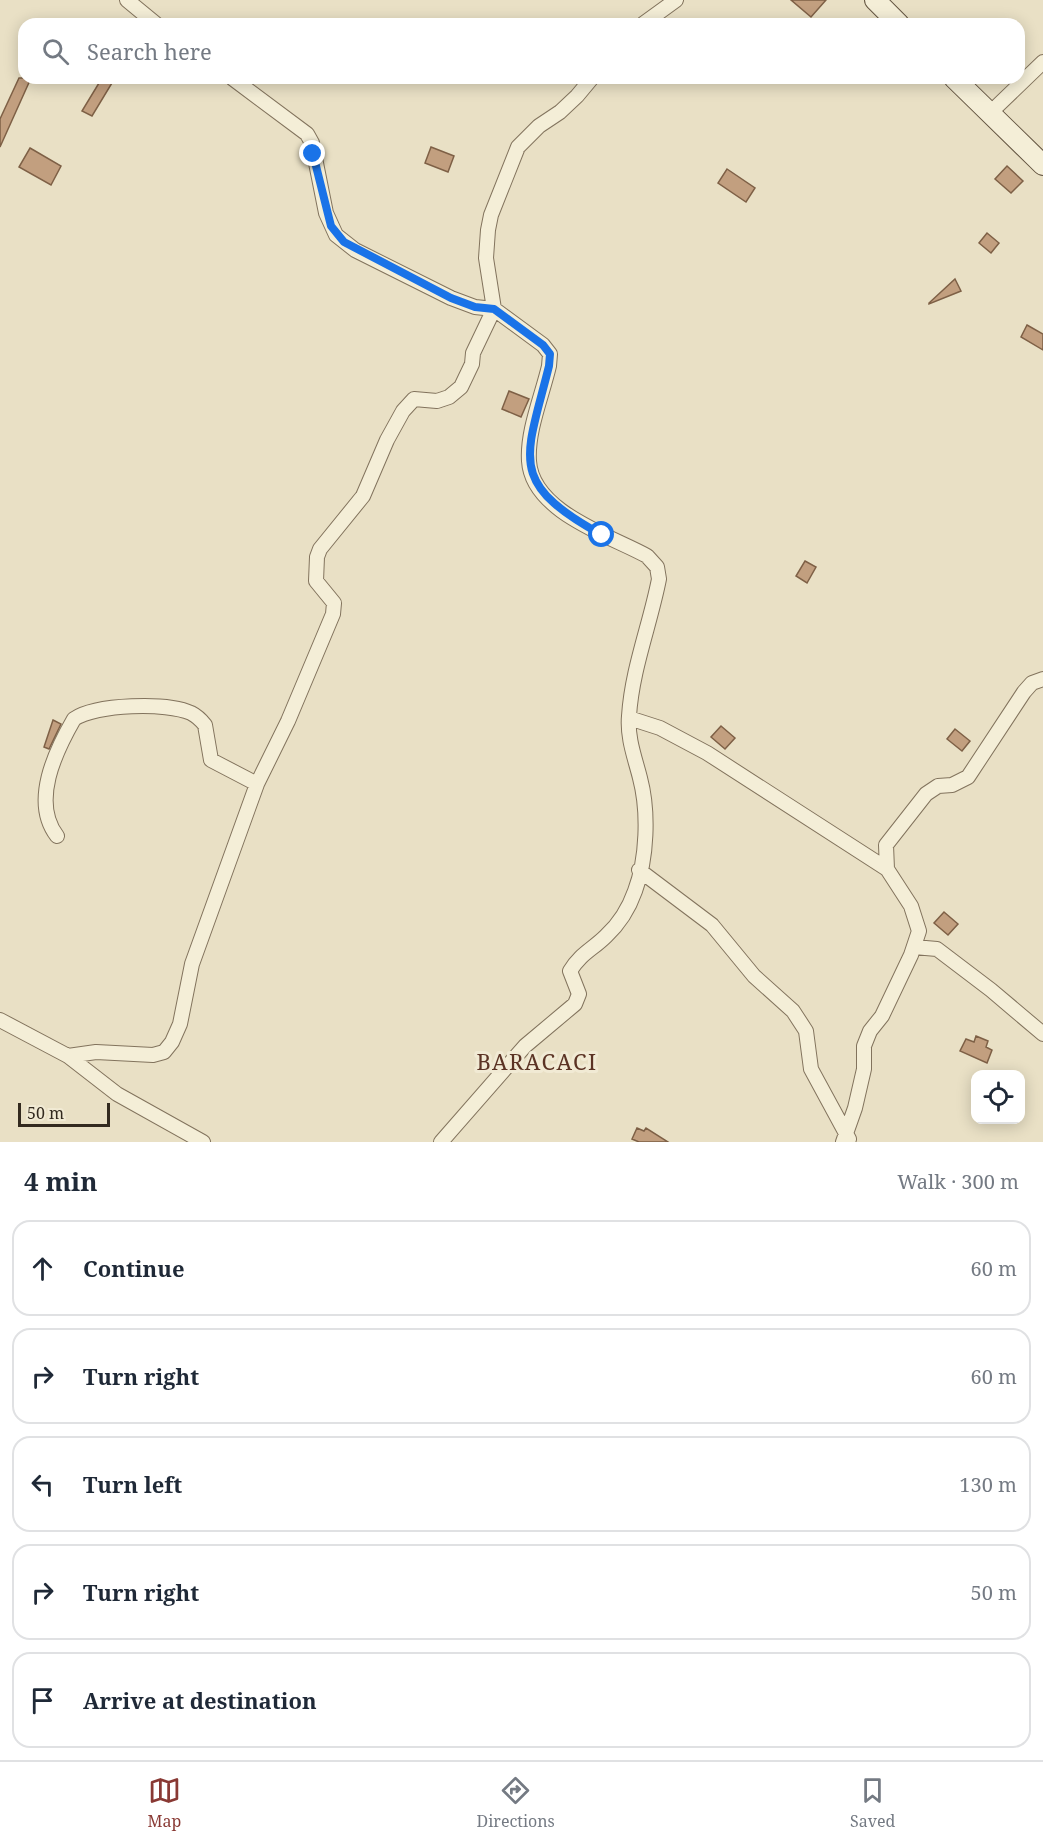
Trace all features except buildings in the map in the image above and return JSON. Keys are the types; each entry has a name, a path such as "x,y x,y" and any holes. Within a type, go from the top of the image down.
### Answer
{"main road":[{"path":"875,0 893,18"},
{"path":"960,84 1043,165"}],"street":[{"path":"127,0 149,18"},
{"path":"651,18 676,0"},
{"path":"1025,79 1043,62"},
{"path":"240,84 307,134 312,143 326,213 336,235 355,250 451,298 475,307 494,309 543,345 550,354 549,366 530,445 529,464 537,487 569,517 647,556 657,567 659,579 638,657 629,718 633,756 641,780 644,821 643,855 636,889 625,913 605,937 577,959 570,970 579,994 575,1004 525,1046 441,1142"},
{"path":"68,1056 96,1052 153,1055 164,1052 172,1042 180,1024 192,963 257,784 288,721 333,614 334,603 316,581 317,557 363,496 375,462 403,411 414,399 437,401 449,397 461,387 472,364 473,353 494,309 486,258 488,230 518,147 538,126 560,112 587,84"},
{"path":"990,113 1020,84"},
{"path":"887,869 886,845 926,794 938,786 952,785 968,777 1024,692 1032,683 1043,679"},
{"path":"57,836 48,824 45,811 48,784 74,719 91,711 143,707 189,712 205,725 207,752 211,760 224,770 257,784"},
{"path":"629,718 660,728 707,753 887,869 898,882 911,906 919,931 914,947 882,1016 870,1031 864,1046 864,1069 846,1139"},
{"path":"639,870 712,925 754,976 793,1011 806,1031 811,1069 846,1139"},
{"path":"914,947 937,949 1043,1034"},
{"path":"0,1020 68,1056 117,1094 203,1142"}],"district":[{"name":"BARACACI","path":"537,1061"}],"route":[{"path":"313,154 326,213 336,235 344,242 355,250 451,298 475,307 494,309 543,345 550,354 530,445 529,464 537,487 553,504 569,517 602,535"}]}
